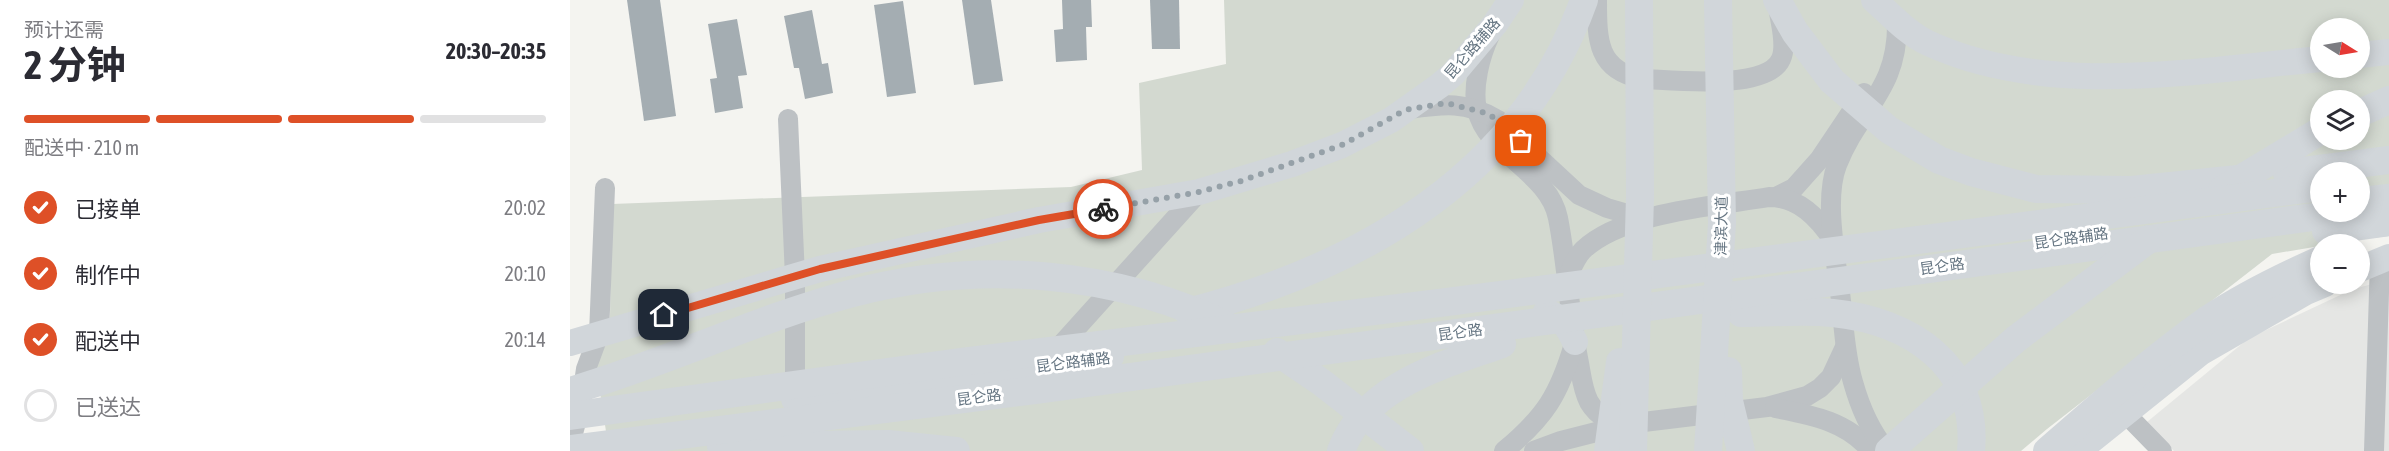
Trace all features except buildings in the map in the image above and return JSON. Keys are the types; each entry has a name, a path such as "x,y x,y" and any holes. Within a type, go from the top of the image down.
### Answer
{"highway":[{"path":"960,362 1077,340 1231,301 1290,280 1388,232 1442,196 1495,146 1542,88 1569,37 1584,0"},
{"path":"1630,438 1642,207 1639,0"},
{"name":"津滨大道","path":"1708,451 1722,223 1718,0"},
{"path":"1777,0 1795,32 1832,81 1889,130 1939,160 2008,183 2036,189 2132,190 2389,160"},
{"path":"2370,109 2389,100"},
{"path":"1888,451 2016,339 2136,248 2183,215 2310,137"},
{"path":"2370,181 2389,178"},
{"name":"昆仑路","path":"571,435 960,362 1459,301 2310,188"},
{"path":"2370,209 2389,206"},
{"path":"1608,451 1642,207"},
{"name":"昆仑路","path":"571,435 1035,390 2310,217"},
{"path":"672,451 1068,403 1741,314 1808,302 2389,222"},
{"path":"1722,223 1729,401 1741,451"},
{"path":"2370,239 2389,233"},
{"path":"2048,451 2121,387 2208,320 2310,264"},
{"path":"570,391 614,378 852,293 909,281 946,277 986,274 1036,275 1092,282 1153,296 1219,321 1275,351 1321,382 1410,451"},
{"path":"1741,314 1810,311 1836,313 1875,321 1911,336 1935,353 1948,366 1961,388 1969,408 1971,451"},
{"path":"1341,451 1356,425 1373,405 1393,390 1436,367 1502,344"},
{"path":"719,446 888,444 956,451"}],"main road":[{"name":"昆仑路辅路","path":"570,343 820,269 1039,220 1199,192 1282,168 1342,145 1405,110 1453,74 1495,24 1511,0"},
{"path":"1874,0 1926,42 1987,65 2031,72 2083,77 2194,71 2310,60"},
{"path":"2370,54 2389,52"},
{"path":"2370,192 2389,190"},
{"path":"2370,199 2389,197"},
{"name":"昆仑路辅路","path":"1833,240 1849,256 1863,261 2310,199"},
{"name":"昆仑路辅路","path":"1841,301 1848,283 1856,273 1871,266 2310,206"},
{"name":"昆仑路辅路","path":"571,435 795,405 1042,366 1535,302 1551,295 1567,278"},
{"path":"2078,451 2200,353 2310,290"},
{"path":"795,405 1536,311 1558,317 1564,322 1575,342"}],"street":[{"path":"1597,0 1599,44 1605,59 1617,71 1643,79 1737,81 1776,68 1782,57 1783,38 1777,0"},
{"path":"1888,451 1866,420 1852,380 1845,347 1833,240 1832,198 1836,167 1843,152 1890,74 1896,52 1897,20"},
{"path":"1495,24 1486,44 1478,78 1477,110 1486,131 1551,197 1558,216 1575,342 1589,402 1605,419 1630,438"},
{"path":"1405,110 1446,103 1477,110 1498,120 1579,195 1607,208 1776,197 1794,188 1819,160 1884,64 1896,52 1911,43 1926,42"},
{"path":"788,119 795,277 795,451"},
{"path":"571,435 581,403 586,369 599,334 605,188"},
{"path":"1042,366 1199,192"},
{"path":"1776,197 1810,211 1833,240"},
{"path":"1567,278 1582,251 1642,207"},
{"path":"2374,451 2376,262"},
{"path":"1504,451 1538,421 1551,402 1567,368 1575,342"},
{"path":"1534,451 1561,441 1630,438 1807,396 1820,388 1839,363 1845,347"},
{"path":"1767,407 1810,415 1832,422 1851,432 1871,451"},
{"path":"2124,412 2162,451"}],"shaded area":[{"path":"1224,0 2389,0 2389,236 2370,238 2370,234 2310,234 2310,248 2272,254 2021,451 609,451 596,366 606,343 610,316 612,204 1071,187 1142,170 1139,83 1226,64"},
{"path":"2389,279 2389,451 2174,451 2147,422 2249,338 2342,294 2370,294 2370,284"}],"way so far":[{"path":"1103,209 1199,192 1241,181 1342,145 1391,120 1405,110 1446,103 1486,113 1498,120 1521,141"}],"route":[{"path":"664,315 820,269 1039,220 1103,209"}]}
